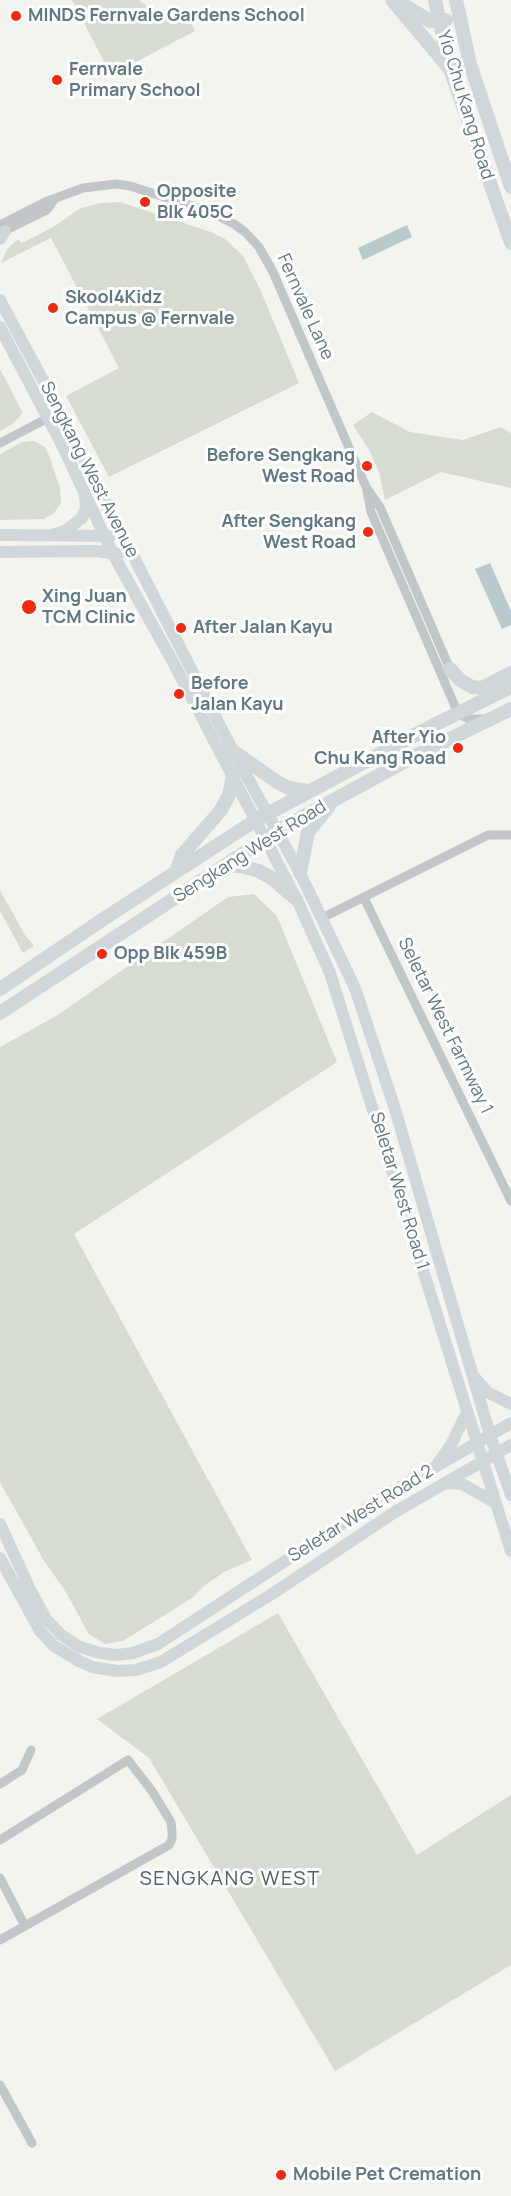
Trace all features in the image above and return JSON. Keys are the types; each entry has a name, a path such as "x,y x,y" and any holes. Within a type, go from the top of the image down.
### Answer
{"main road":[{"path":"393,0 430,21 460,19"},
{"path":"393,0 450,69"},
{"name":"Yio Chu Kang Road","path":"435,0 450,69 511,243"},
{"name":"Yio Chu Kang Road","path":"456,0 481,103 511,187"},
{"name":"Sengkang West Avenue","path":"0,300 233,751 271,835"},
{"name":"Sengkang West Avenue","path":"0,327 48,418 114,554 233,776 262,817"},
{"path":"50,536 65,531 82,518 86,508 85,492"},
{"path":"0,535 106,537 121,534"},
{"path":"0,552 132,554"},
{"path":"450,669 460,680 472,687 482,688 511,673"},
{"path":"450,669 458,688 469,696 484,700"},
{"name":"Sengkang West Road","path":"0,989 262,817 511,687"},
{"name":"Sengkang West Road","path":"0,1013 271,835 411,758 511,710"},
{"path":"233,751 277,782 290,788 308,791"},
{"path":"176,872 182,855 221,810 229,795 233,776"},
{"path":"300,873 308,832 334,800"},
{"name":"Seletar West Road 1","path":"271,835 328,915 355,988 391,1098 490,1435 511,1492"},
{"name":"Seletar West Road 1","path":"271,835 296,899 330,973 511,1551"},
{"path":"224,866 240,866 259,871 270,877 296,899"},
{"path":"473,1376 487,1392 511,1404"},
{"path":"436,1466 451,1444 467,1412"},
{"name":"Seletar West Road 2","path":"0,1524 46,1619 61,1635 81,1647 117,1655 133,1653 158,1644 386,1496 511,1423"},
{"name":"Seletar West Road 2","path":"0,1558 45,1637 63,1652 92,1666 126,1671 151,1666 272,1594 395,1512 511,1445"},
{"path":"445,1483 462,1484 496,1503"}],"street":[{"name":"Fernvale Lane","path":"1,232 47,210 54,200 69,193 92,186 116,184 130,186 211,212 245,232 259,247 273,272 366,487 371,512 450,669"},
{"name":"Sengkang West Avenue","path":"0,443 48,418"},
{"name":"Fernvale Lane","path":"427,626 459,713"},
{"path":"459,713 473,720 494,718"},
{"path":"328,915 488,835 511,835"},
{"name":"Seletar West Farmway 1","path":"364,898 511,1201"},
{"path":"0,1784 22,1770 31,1750"},
{"path":"0,1840 128,1760 153,1791 171,1822 172,1839 169,1845 0,1940"},
{"path":"0,1878 25,1926"},
{"path":"0,2085 32,2143"}],"shaded area":[{"path":"72,0 139,0 154,11 170,18 190,20 195,31 111,75"},
{"path":"120,202 211,232 225,239 243,256 260,289 299,383 109,477 66,396 119,368 51,238 1,263 7,249 18,239 22,243 55,226 79,209 100,203"},
{"path":"407,225 412,237 363,260 358,248"},
{"path":"0,369 23,413 13,424 0,431"},
{"path":"372,412 410,432 463,440 501,427 511,433 511,488 441,472 385,500 379,472 369,450 353,425"},
{"path":"34,441 45,447 48,453 60,488 61,503 54,513 44,519 0,520 0,454 22,442"},
{"path":"490,563 511,611 511,625 502,629 475,569"},
{"path":"0,890 25,935 34,946 23,953 0,911"},
{"path":"254,894 277,916 337,1062 74,1234 252,1560 224,1572 192,1598 123,1641 105,1644 89,1634 64,1589 44,1561 0,1482 0,1047 56,1016 228,897"},
{"path":"278,1613 417,1855 511,1795 511,1965 335,2071 149,1758 97,1719"}],"place":[{"name":"MINDS Fernvale Gardens School","path":"16,16"},
{"name":"Fernvale Primary School","path":"57,80"},
{"name":"Opposite Blk 405C","path":"145,202"},
{"name":"Skool4Kidz Campus @ Fernvale","path":"53,308"},
{"name":"Before Sengkang West Road","path":"367,466"},
{"name":"After Sengkang West Road","path":"368,532"},
{"name":"Xing Juan TCM Clinic","path":"29,607"},
{"name":"After Jalan Kayu","path":"181,628"},
{"name":"Before Jalan Kayu","path":"179,694"},
{"name":"After Yio Chu Kang Road","path":"458,748"},
{"name":"Opp Blk 459B","path":"102,954"},
{"name":"Mobile Pet Cremation","path":"281,2175"}],"district":[{"name":"SENGKANG WEST","path":"230,1879"}]}
